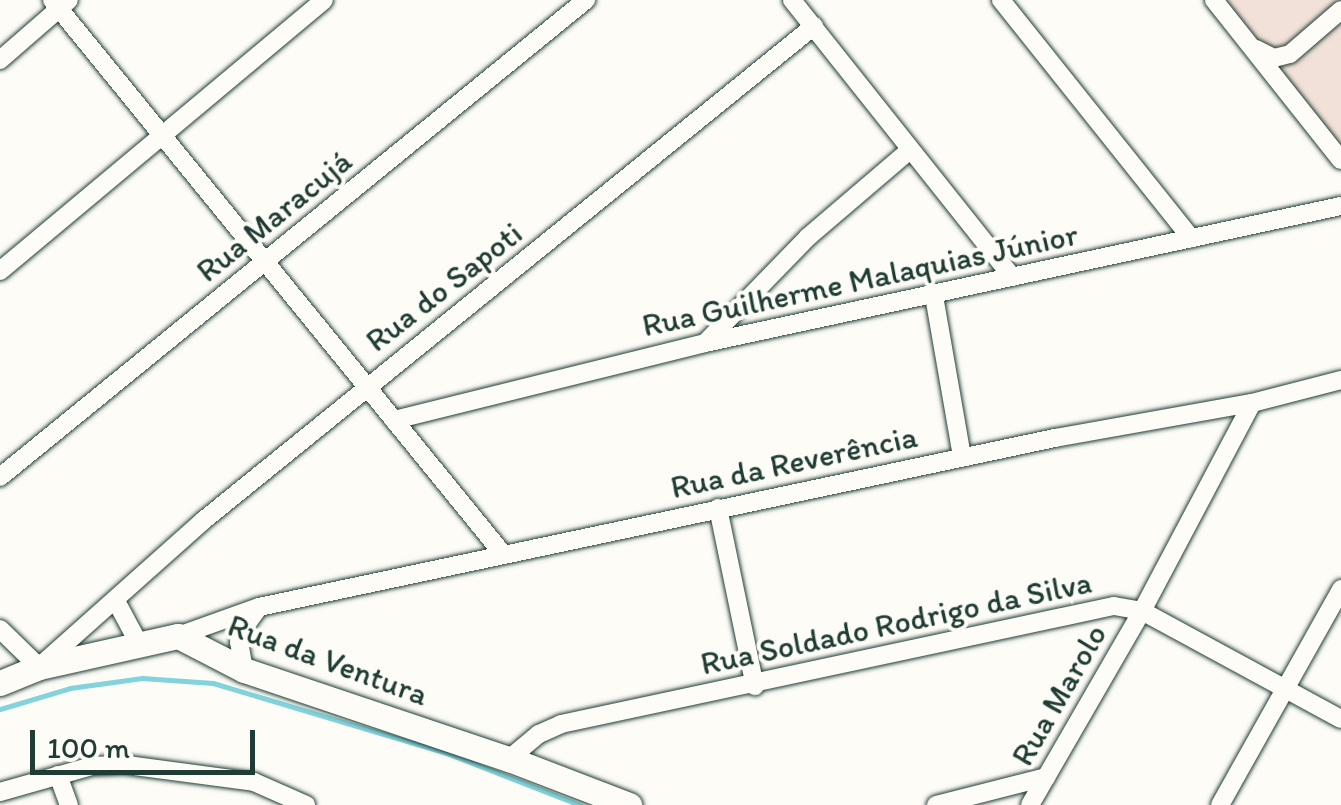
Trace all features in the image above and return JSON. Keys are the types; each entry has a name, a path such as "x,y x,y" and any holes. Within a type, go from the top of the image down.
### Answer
{"street":[{"path":"0,271 324,0"},
{"name":"Rua Maracujá","path":"0,477 586,0"},
{"path":"792,0 1012,277"},
{"path":"1001,0 1191,238"},
{"path":"1214,0 1341,160"},
{"path":"0,60 61,2 503,554"},
{"path":"1254,48 1274,58 1290,54 1341,10"},
{"name":"Rua do Sapoti","path":"39,668 204,520 814,26"},
{"path":"705,343 808,237 910,150"},
{"name":"Rua Guilherme Malaquias Júnior","path":"394,420 705,343 1341,206"},
{"path":"934,296 962,458"},
{"name":"Rua da Reverência","path":"178,636 260,606 718,508 1252,402 1341,380"},
{"name":"Rua Marolo","path":"1030,805 1142,611 1252,402"},
{"path":"718,508 755,686"},
{"path":"1220,805 1341,589"},
{"path":"116,601 138,642"},
{"path":"244,670 239,642 243,629 260,606"},
{"name":"Rua Soldado Rodrigo da Silva","path":"509,758 539,734 561,724 755,686 1114,606 1142,611 1341,719"},
{"path":"0,628 39,668"},
{"name":"Rua da Ventura","path":"0,682 138,642 178,636 244,670 509,758 630,805"},
{"path":"0,792 105,764 182,770 254,782 306,805"},
{"path":"58,775 69,805"},
{"path":"936,805 1046,777"}],"shaded area":[{"path":"1223,0 1341,0 1341,147"}],"waterway":[{"path":"0,709 70,688 142,678 213,683 449,754 580,805"}]}
